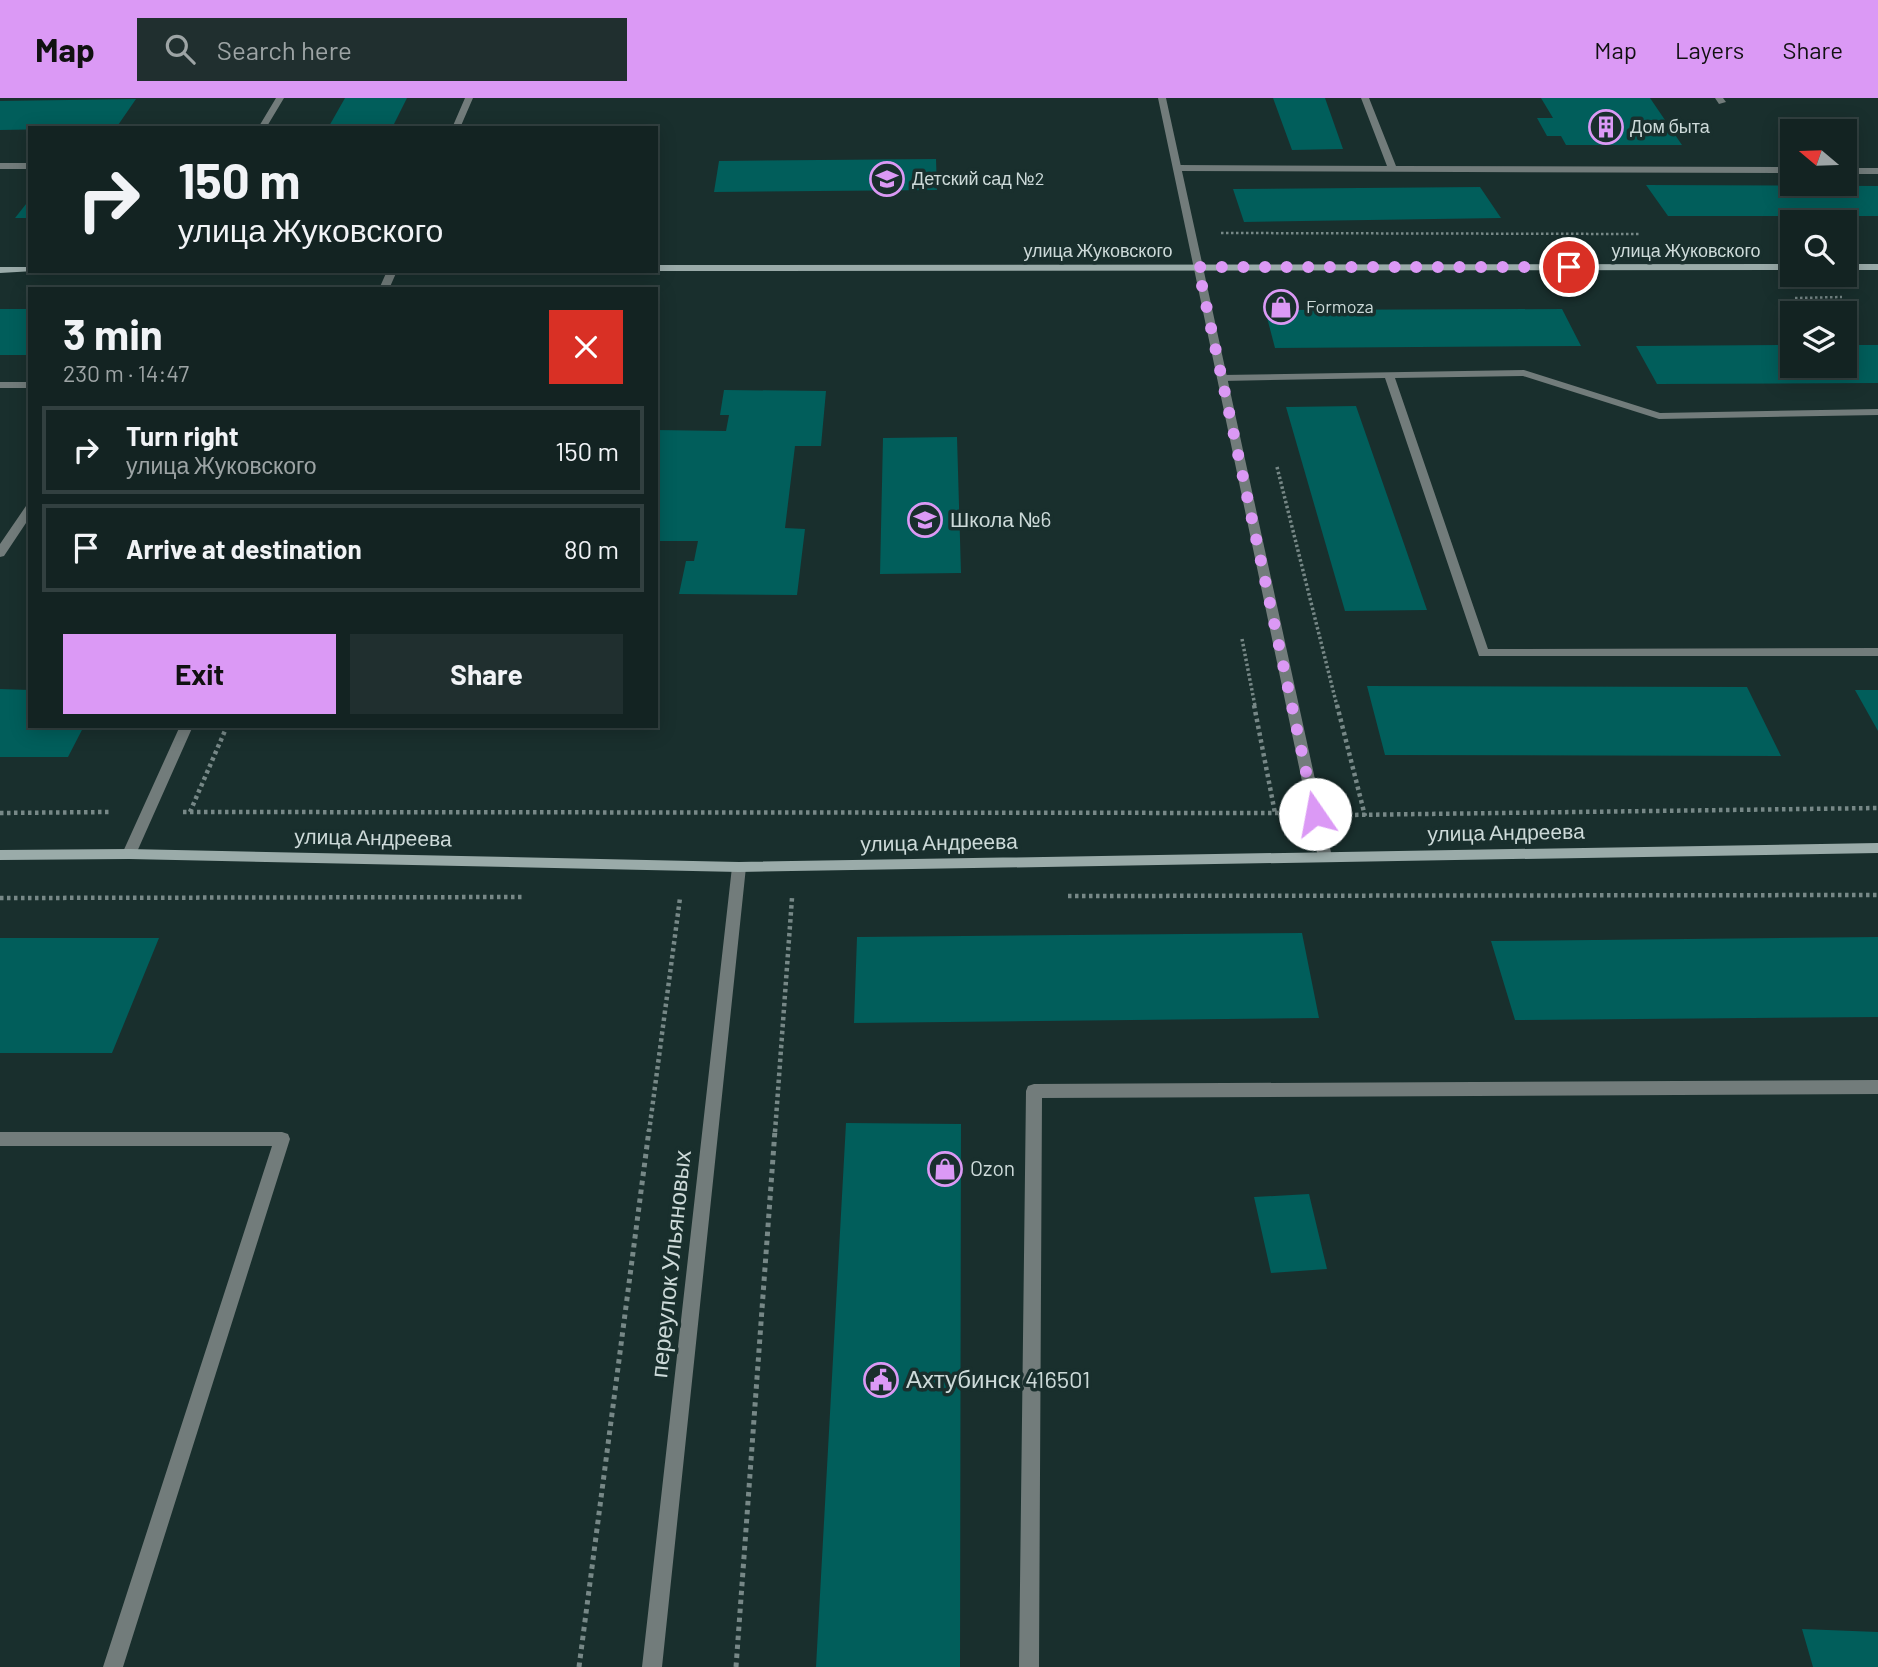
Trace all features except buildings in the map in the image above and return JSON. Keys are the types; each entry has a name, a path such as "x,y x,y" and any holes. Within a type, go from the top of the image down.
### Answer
{"street":[{"path":"263,126 280,98"},
{"path":"457,126 469,98"},
{"path":"1162,98 1325,857"},
{"path":"1365,98 1392,167"},
{"path":"0,166 28,166"},
{"path":"1177,168 1780,170"},
{"path":"1857,171 1878,171"},
{"name":"улица Жуковского","path":"658,268 1780,267"},
{"path":"1857,267 1878,267"},
{"path":"0,270 28,270"},
{"path":"1222,378 1524,373 1659,415 1878,412"},
{"path":"1389,375 1483,653 1878,652"},
{"path":"0,385 28,385"},
{"path":"0,553 28,511"},
{"path":"129,854 186,728"},
{"name":"улица Андреева","path":"0,855 129,854 739,867 1878,848"},
{"name":"переулок Ульяновых","path":"652,1667 739,867"},
{"path":"1029,1667 1034,1091 1878,1087"},
{"path":"0,1139 282,1139 113,1667"}],"path":[{"path":"1275,457 1365,816"},
{"path":"190,812 226,728"},
{"path":"0,813 1365,816 1878,808"},
{"path":"579,1667 680,897"},
{"path":"736,1667 792,897"}],"place":[{"name":"Дом быта","path":"1606,127"},
{"name":"Детский сад №2","path":"887,179"},
{"name":"Formoza","path":"1281,307"},
{"name":"Школа №6","path":"925,520"},
{"name":"Ozon","path":"945,1169"},
{"name":"Ахтубинск 416501","path":"881,1380"}],"route":[{"path":"1315,814 1198,267 1569,267"}]}
